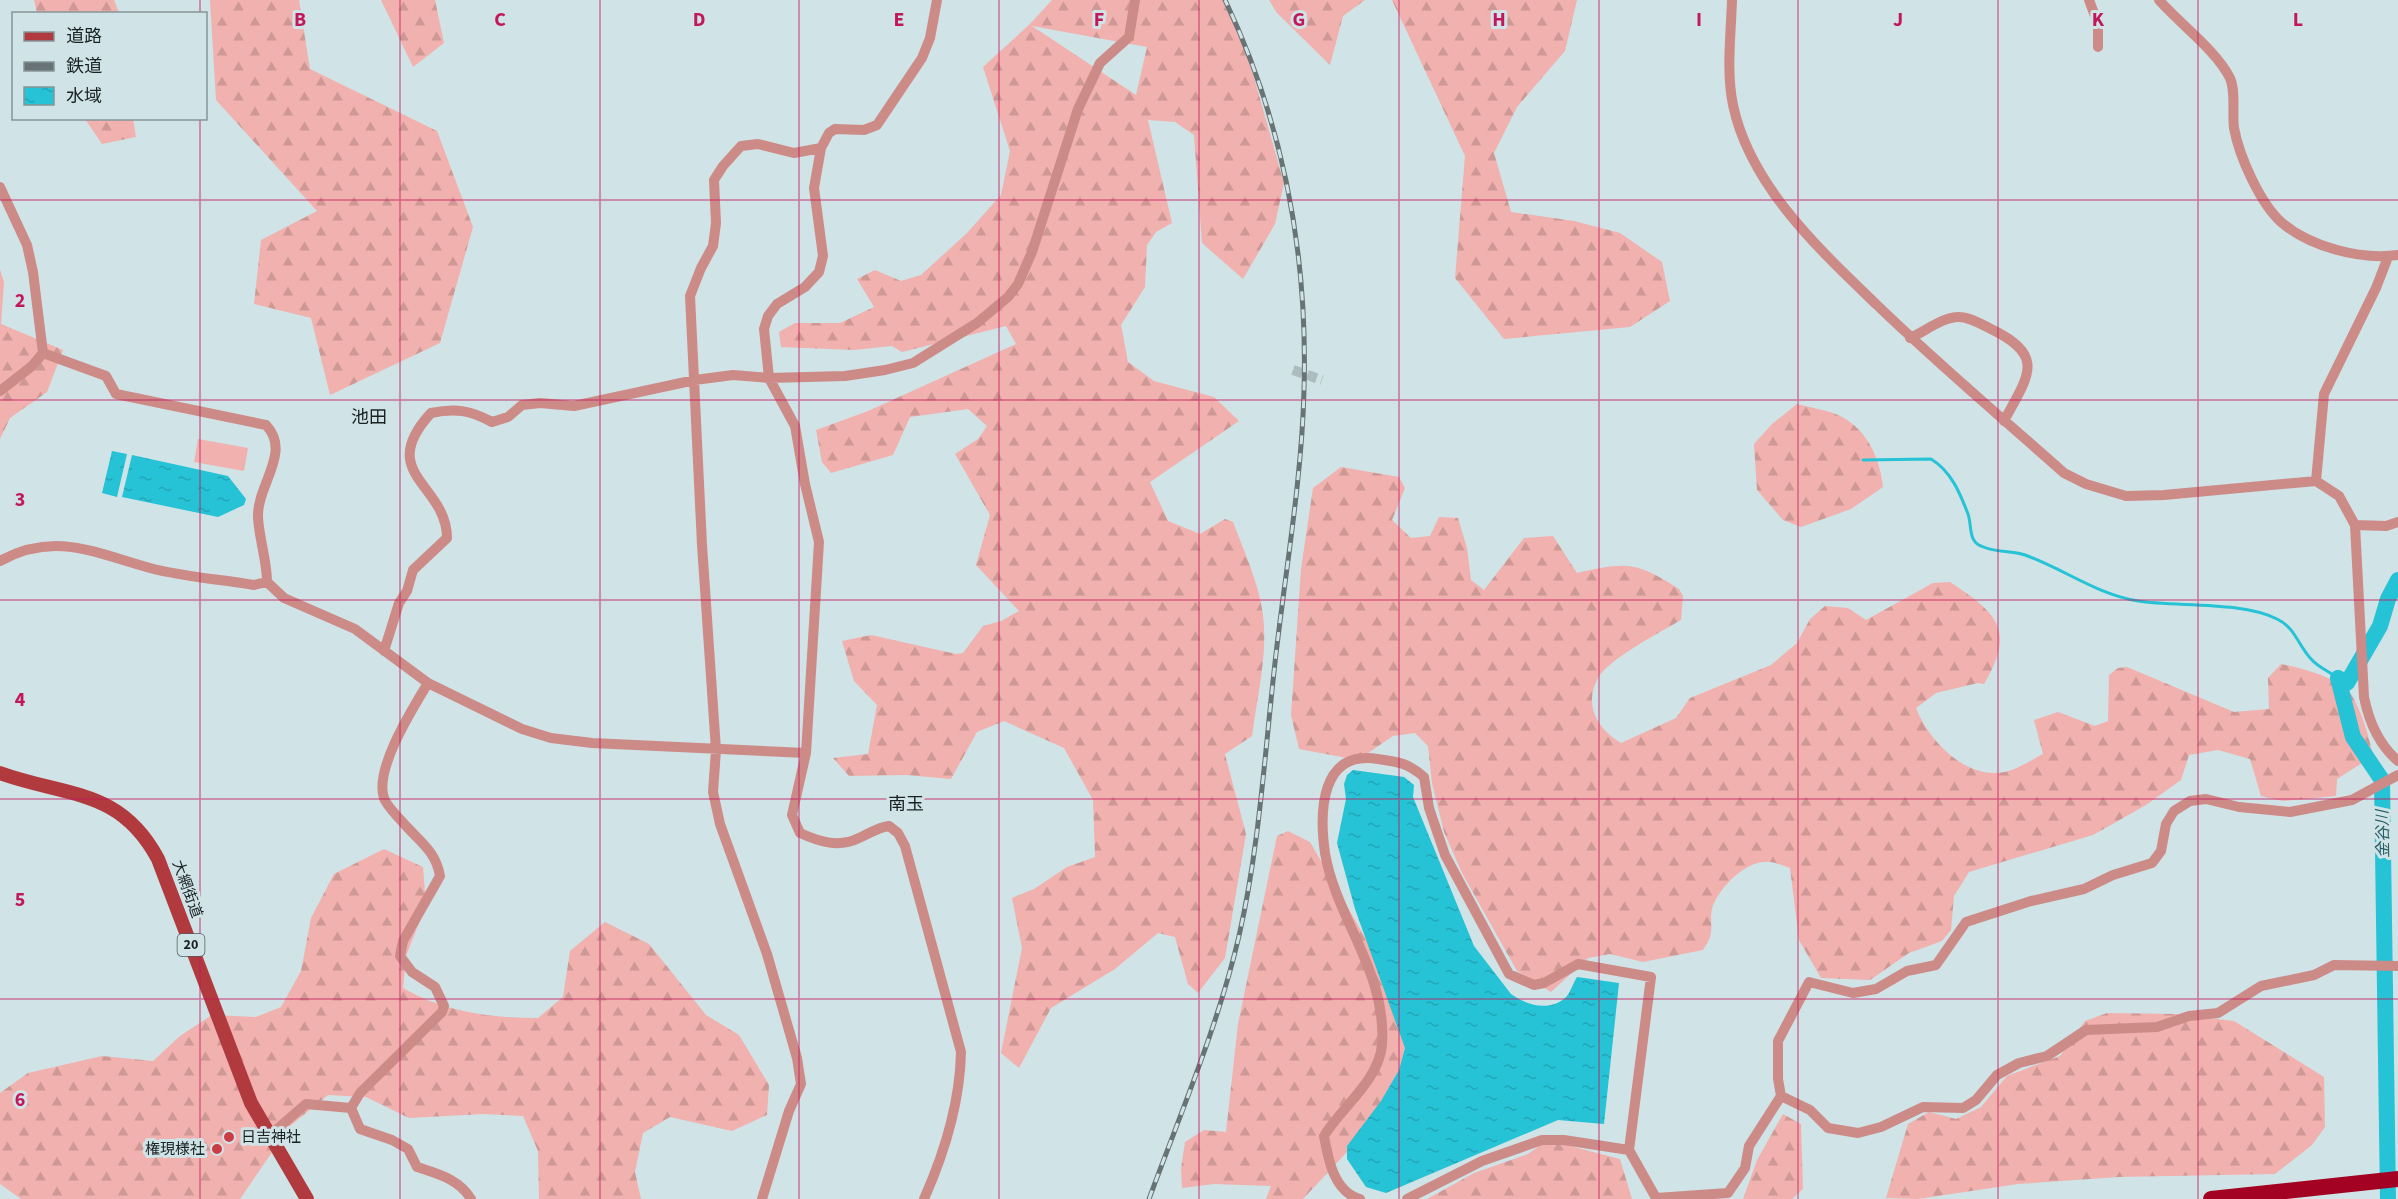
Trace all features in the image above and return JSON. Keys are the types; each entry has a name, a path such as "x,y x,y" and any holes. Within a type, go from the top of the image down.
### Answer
{"highway":[{"path":"2211,1199 2398,1179"}],"main road":[{"name":"大網街道","path":"0,773 101,801 127,817 147,838 158,859 247,1094 268,1137 307,1199"}],"street":[{"path":"924,1199 936,1171 960,1080 961,1052 905,846 898,832 889,826 875,828 859,838 840,843 821,842 800,833 792,814 806,753 819,542 805,484 795,426 769,378 764,329 768,315 777,304 805,287 819,272 823,256 814,188 821,148 829,133 835,129 864,130 877,125 922,58 930,38 937,0"},
{"path":"384,651 399,603 407,591 414,570 447,538 442,516 416,475 408,453 411,441 431,413 450,409 473,412 492,422 508,417 522,405 540,403 574,406 695,380 733,375 769,378 845,376 913,363 977,323 1008,297 1032,252 1078,109 1100,63 1129,37 1134,0"},
{"path":"1732,0 1730,84 1733,106 1749,152 1791,218 1910,338 2064,473 2094,488 2126,496 2164,495 2316,481 2339,496 2355,525 2364,697 2368,717 2381,743 2398,761"},
{"path":"2089,0 2098,24 2098,47"},
{"path":"2159,0 2220,62 2231,80 2234,128 2241,154 2257,187 2279,220 2290,229 2343,252 2393,256 2324,394 2316,481"},
{"path":"762,1199 789,1111 801,1084 797,1058 767,954 720,824 713,792 716,750 703,557 690,296 700,268 713,246 716,223 714,180 723,166 741,146 758,144 794,153 821,148"},
{"path":"0,187 27,245 33,272 43,353 32,366 0,391"},
{"path":"1910,338 1957,317 1970,319 2013,340 2025,352 2027,364 2024,383 2004,420"},
{"path":"43,353 106,376 116,394 266,425 274,434 278,447 261,499 258,517 267,564 267,582 284,598 355,629 428,683 522,729 551,738 592,743 806,753"},
{"path":"2355,525 2386,526 2398,522"},
{"path":"0,561 16,552 57,544 88,549 151,568 254,585 267,582"},
{"path":"351,1108 360,1093 408,1048 442,1012 444,1006 435,987 412,972 400,956 403,941 440,876 437,861 384,799 384,777 391,754 410,712 428,683"},
{"path":"1360,1199 1346,1192 1334,1174 1324,1136 1371,1076 1382,1046 1380,1013 1374,982 1332,879 1326,854 1324,796 1342,764 1353,757 1410,765 1424,777 1429,808 1445,855 1509,974 1534,985 1544,983 1578,964 1651,977 1629,1150 1656,1198 1728,1193 1744,1168 1749,1146 1781,1096 1778,1041 1809,982 1853,993 1876,989 1907,971 1936,965 1966,922 2031,901 2084,889 2113,875 2152,863 2161,851 2166,824 2174,811 2190,801 2206,799 2239,807 2290,813 2352,800 2398,775"},
{"path":"1781,1096 1810,1110 1828,1128 1858,1133 1881,1127 1923,1107 1963,1108 1976,1100 1997,1075 2019,1063 2047,1056 2086,1030 2157,1027 2189,1016 2218,1013 2261,986 2314,975 2334,965 2398,966"},
{"path":"268,1137 306,1104 351,1108"},
{"path":"351,1108 360,1129 392,1140 408,1149 417,1167 445,1176 465,1188 471,1199"},
{"path":"1407,1199 1482,1161 1542,1140 1564,1140 1629,1150"}],"green space":[{"path":"34,0 114,0 119,12 37,12"},
{"path":"210,0 299,0 310,69 437,131 473,227 440,343 330,395 311,318 254,304 261,240 317,211 216,100"},
{"path":"381,0 435,0 444,43 413,67"},
{"path":"1052,0 1224,0 1247,53 1284,183 1275,224 1243,279 1202,243 1194,135 1175,122 1148,120 1172,223 1156,232 1147,245 1145,287 1121,325 1128,362 1154,381 1214,397 1239,421 1150,482 1168,521 1200,534 1225,519 1233,522 1255,580 1263,615 1263,660 1252,736 1225,754 1246,834 1225,958 1198,993 1188,984 1175,937 1158,933 1115,969 1051,1008 1019,1068 1001,1053 1022,948 1012,898 1034,889 1067,867 1095,857 1093,800 1064,748 1004,721 977,732 951,779 906,775 849,776 833,758 868,754 877,705 854,681 842,641 871,635 956,654 963,653 983,626 1001,621 1019,611 976,565 990,515 955,454 978,439 987,426 968,409 910,417 893,455 831,473 822,462 816,430 868,411 1016,344 1006,326 902,352 892,346 854,350 781,347 779,332 795,323 840,323 874,307 857,279 875,270 901,281 921,275 967,233 1001,195 1010,151 983,67 1030,24","holes":["1032,26 1147,47 1136,95"]},
{"path":"1269,0 1365,0 1343,16 1330,65 1277,13"},
{"path":"1392,0 1577,0 1565,51 1517,107 1494,153 1511,212 1574,221 1620,233 1662,262 1670,301 1630,327 1504,339 1455,278 1465,156"},
{"path":"86,120 133,120 136,137 102,144"},
{"path":"0,269 4,283 1,324 63,350 47,392 10,418 0,439"},
{"path":"1797,404 1842,417 1859,430 1876,456 1883,487 1851,509 1801,527 1783,520 1757,490 1754,444 1772,424"},
{"path":"198,439 248,448 244,471 194,462"},
{"path":"1341,467 1399,477 1405,488 1392,520 1411,538 1430,536 1439,517 1458,518 1467,548 1471,580 1484,590 1524,538 1553,536 1577,573 1608,567 1630,566 1652,573 1679,589 1683,596 1681,620 1612,663 1603,671 1594,688 1592,698 1595,716 1606,731 1621,743 1676,718 1690,698 1771,665 1797,643 1810,619 1825,606 1848,608 1866,620 1933,583 1950,582 1980,603 1990,614 1997,624 2000,636 1999,650 1984,684 1978,683 1936,693 1916,708 1929,733 1939,744 1950,755 1976,770 1990,773 2009,771 2043,754 2034,720 2058,712 2095,726 2108,721 2109,675 2118,668 2127,667 2234,712 2269,709 2268,678 2281,664 2318,674 2337,682 2350,693 2364,723 2373,756 2337,779 2336,796 2283,801 2261,796 2250,759 2218,750 2189,755 2181,780 2146,805 2093,835 1969,872 1954,896 1951,930 1942,941 1909,953 1870,980 1821,978 1799,940 1790,868 1773,862 1762,862 1744,869 1722,889 1711,911 1710,937 1703,950 1643,962 1610,954 1588,958 1551,992 1517,971 1462,873 1444,832 1432,783 1428,746 1415,733 1393,736 1358,760 1299,749 1291,715 1301,569 1313,488"},
{"path":"1288,831 1310,842 1390,981 1405,1048 1399,1070 1361,1137 1303,1199 1266,1199 1271,1186 1214,1184 1182,1188 1181,1168 1185,1142 1204,1130 1226,1132 1238,1024 1277,836"},
{"path":"384,849 423,867 426,905 406,956 403,988 435,1003 468,1012 503,1017 538,1018 563,997 570,951 605,922 649,944 706,1015 739,1035 769,1085 767,1115 732,1131 670,1117 643,1133 635,1172 641,1199 539,1199 538,1151 523,1116 483,1114 409,1118 366,1097 328,1095 290,1126 240,1199 21,1199 0,1184 0,1093 28,1073 102,1056 153,1061 180,1036 212,1015 256,1017 281,1007 301,971 311,918 334,874"},
{"path":"2107,1013 2176,1014 2234,1021 2324,1077 2325,1127 2312,1145 2275,1174 2119,1177 2018,1184 1918,1199 1886,1198 1908,1124 1929,1112 1956,1119 1981,1107 2007,1076 2060,1056 2085,1021"},
{"path":"1783,1114 1801,1124 1803,1189 1792,1199 1743,1199 1757,1160"},
{"path":"1552,1137 1574,1147 1620,1159 1632,1199 1427,1199 1474,1173 1528,1154"}],"water":[{"path":"112,451 127,454 117,497 102,493"},
{"path":"132,455 228,476 246,499 244,505 218,517 122,497"},
{"path":"1353,770 1404,777 1414,785 1413,797 1474,946 1511,994 1530,1004 1545,1006 1565,998 1577,977 1619,983 1604,1124 1558,1120 1386,1193 1366,1187 1347,1159 1347,1146 1381,1101 1399,1070 1405,1048 1355,909 1337,843 1346,799 1344,784 1347,775"}],"waterway":[{"path":"1863,460 1931,459 1954,483 1968,514 1972,537 1977,544 1992,550 2025,555 2123,598 2154,603 2228,607 2263,613 2289,627 2312,660 2338,678"},
{"name":"金谷川","path":"2338,678 2347,683 2380,626 2388,599 2398,580"},
{"name":"金谷川","path":"2338,678 2353,737 2382,780 2388,1199"}],"tunnel":[{"path":"1293,370 1322,380"}],"railway":[{"path":"1149,1199 1221,1003 1246,901 1261,796 1303,423 1302,289 1288,190 1277,141 1262,93 1225,0"}],"place":[{"name":"日吉神社","path":"229,1137"},
{"name":"権現様社","path":"217,1149"}],"district":[{"name":"池田","path":"369,417"},
{"name":"南玉","path":"906,804"}]}
